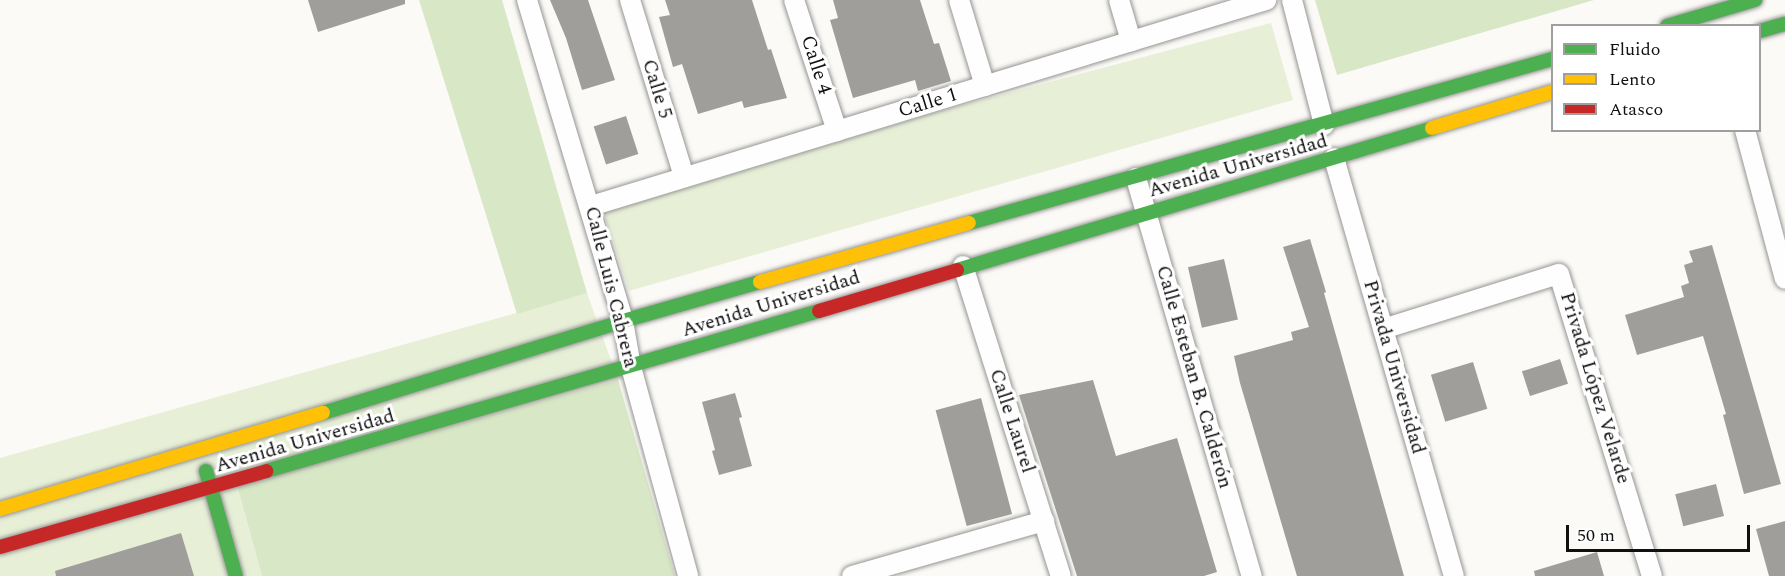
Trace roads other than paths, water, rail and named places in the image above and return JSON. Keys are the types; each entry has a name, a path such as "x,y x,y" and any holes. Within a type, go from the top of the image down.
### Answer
{"main road":[{"path":"1681,24 1715,19 1755,0"},
{"path":"1761,31 1785,24"},
{"name":"Avenida Universidad","path":"0,509 201,452 623,321 1551,59"},
{"name":"Avenida Universidad","path":"0,547 631,367 1551,92"},
{"path":"201,452 236,576"}],"street":[{"name":"Calle Luis Cabrera","path":"527,0 591,206 623,321 631,367 688,576"},
{"name":"Calle 5","path":"630,0 684,177"},
{"name":"Calle 4","path":"794,0 837,131"},
{"path":"959,0 985,86"},
{"path":"1119,0 1131,41"},
{"name":"Calle 1","path":"591,206 1266,0"},
{"path":"1292,0 1324,125"},
{"path":"1434,94 1441,126"},
{"path":"1746,132 1785,279"},
{"name":"Privada Universidad","path":"1334,158 1454,576"},
{"name":"Calle Esteban B. Calderón","path":"1136,178 1252,576"},
{"name":"Calle Laurel","path":"963,266 1061,576"},
{"name":"Privada López Velarde","path":"1383,329 1559,274 1652,576"},
{"path":"852,576 1044,522"}]}
